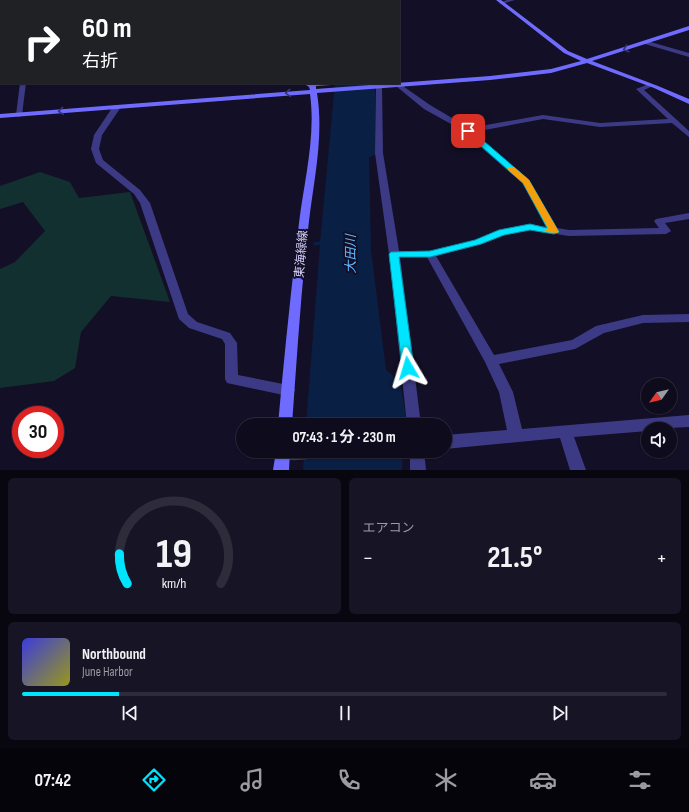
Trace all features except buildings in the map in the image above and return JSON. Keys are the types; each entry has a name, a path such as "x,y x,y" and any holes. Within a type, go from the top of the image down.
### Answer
{"street":[{"path":"500,2 513,0"},
{"path":"500,2 566,52 587,62 650,85 689,102"},
{"path":"400,82 516,70 579,58 689,21"},
{"path":"400,82 550,70 587,62 689,28"},
{"path":"647,43 689,55"},
{"path":"400,83 427,107 468,131 526,182 554,232"},
{"path":"0,116 20,112 312,86 377,86 388,84"},
{"path":"650,85 640,89 689,134"},
{"path":"0,110 20,112 117,107 312,86"},
{"name":"東海緑線","path":"286,418 304,222 312,162 314,115 312,86"},
{"path":"377,86 379,153 394,254 413,418"},
{"path":"117,107 98,136 94,149 99,161 137,192 145,203 183,316 193,325 226,336 231,343 232,379 288,390"},
{"path":"468,131 543,117 600,125 675,121"},
{"path":"394,254 430,254 478,242 502,232 530,227 554,232 569,233 666,230 659,222 689,216"},
{"path":"430,254 491,361 506,392 516,436"},
{"path":"491,361 575,344 600,329 643,319 689,318"},
{"path":"452,441 689,422"},
{"path":"565,432 578,470"},
{"path":"281,470 285,458"},
{"path":"417,458 418,470"}],"lane":[{"path":"20,112 23,84"}],"green space":[{"path":"40,172 70,182 79,198 130,192 170,302 111,296 81,332 75,368 54,381 0,388 0,269 15,262 45,231 23,202 0,209 0,186"}],"water":[{"name":"大田川","path":"335,84 375,84 375,155 369,157 371,250 386,370 400,381 406,418 307,418 320,245 314,245 314,242 320,242"},
{"path":"304,458 403,458 402,470 303,470"}],"slow traffic":[{"path":"511,169 526,182 554,232 548,231"}],"route":[{"path":"408,368 394,254 430,254 478,242 502,232 530,227 554,232 526,182 468,131"}]}
